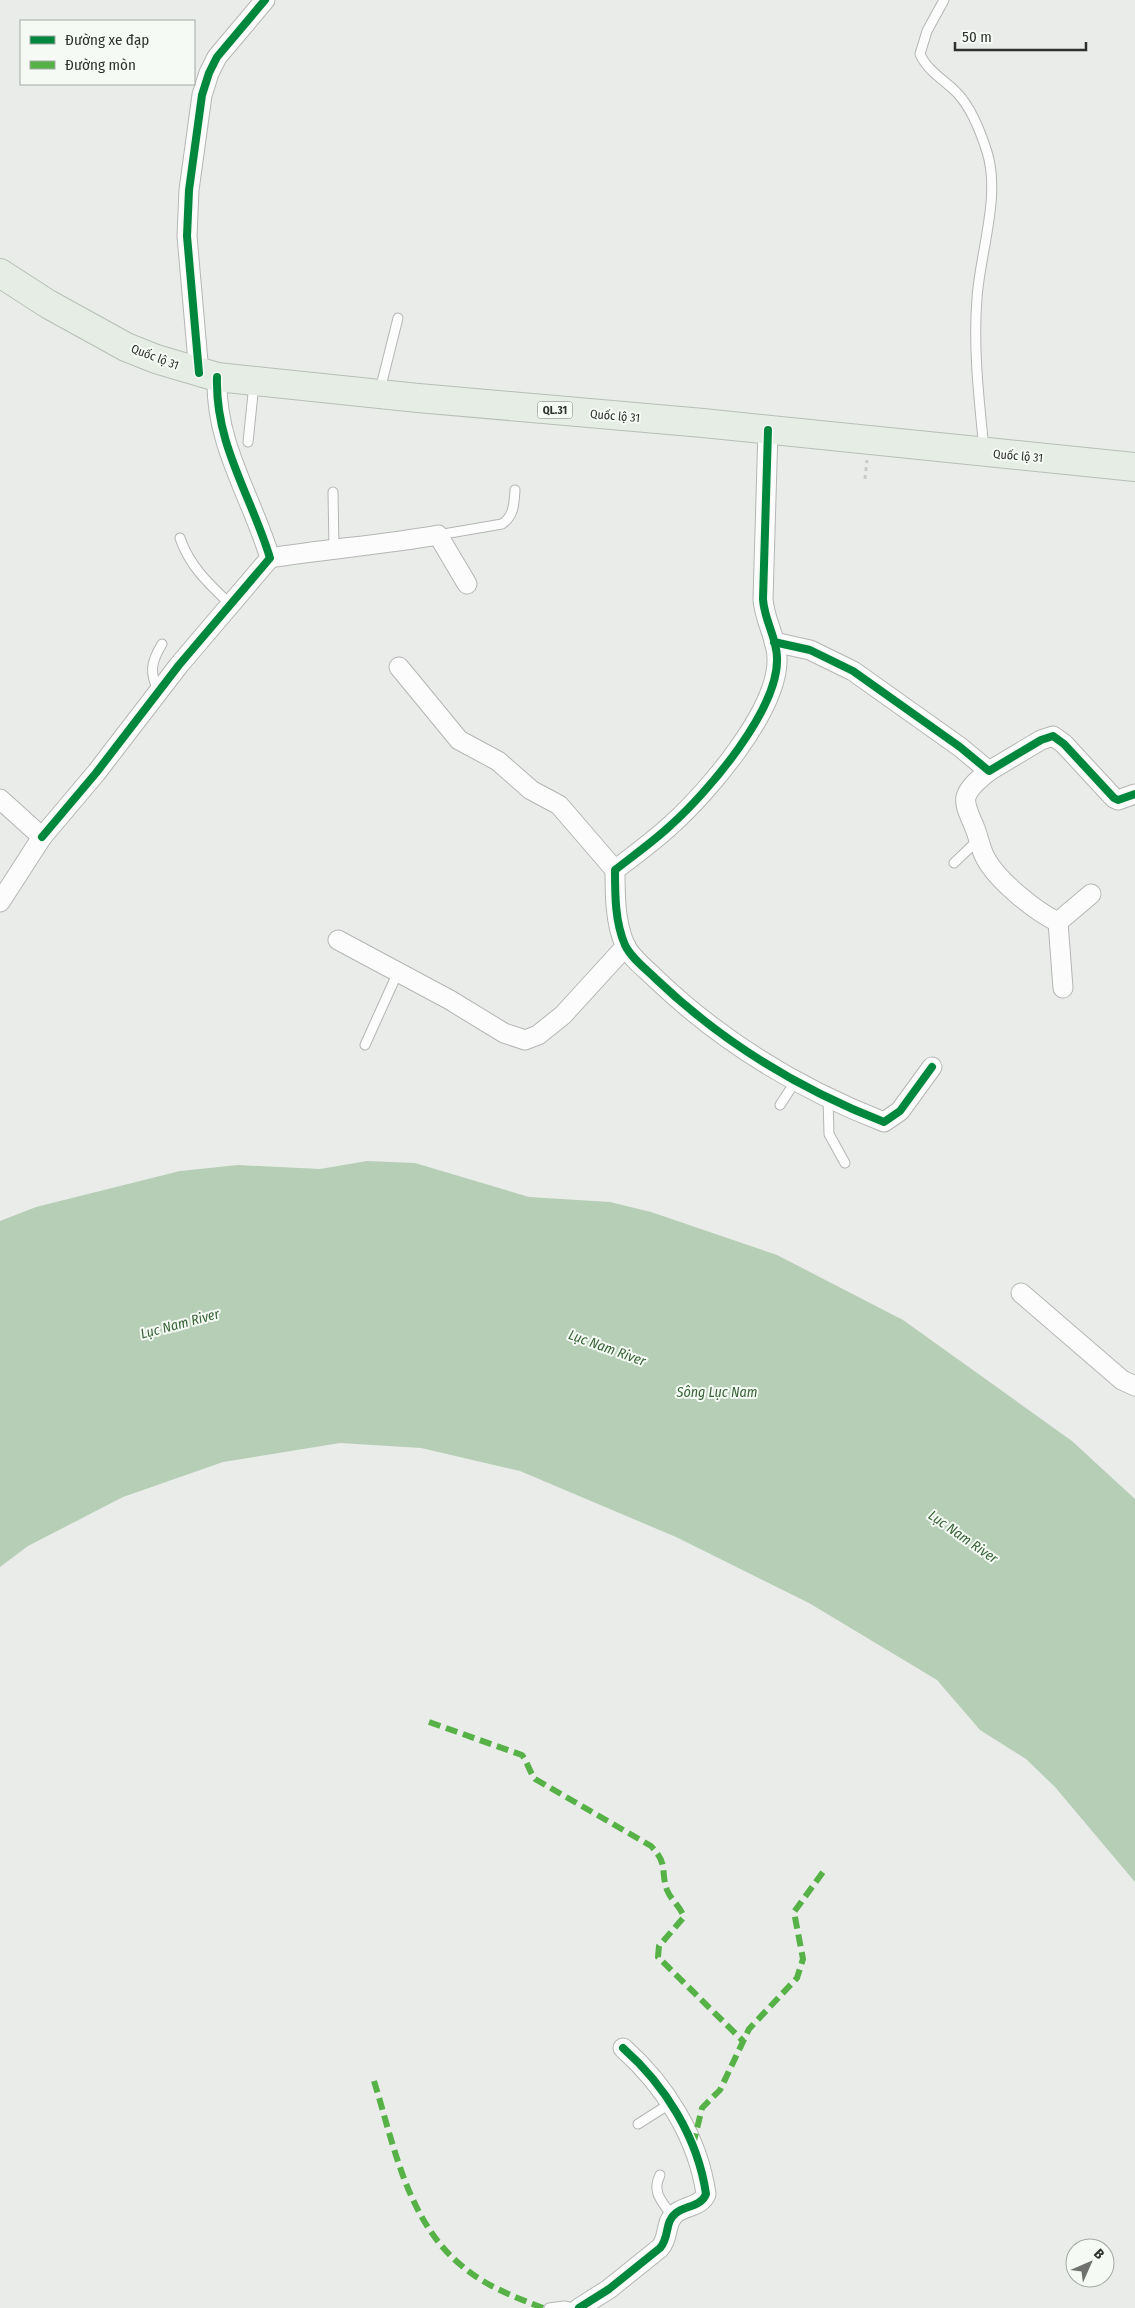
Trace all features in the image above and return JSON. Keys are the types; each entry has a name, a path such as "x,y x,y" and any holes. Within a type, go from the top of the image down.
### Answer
{"highway":[{"name":"Quốc lộ 31","path":"0,273 48,304 126,347 156,359 208,375 254,382 379,394 419,394 1135,467"}],"street":[{"path":"265,0 217,57 202,94 188,190 187,236 208,375 216,396 222,433 270,558"},
{"path":"615,870 671,826 699,798 742,731 764,706 774,682 777,657 774,642 763,612 768,430"},
{"path":"0,902 42,837 96,773 230,604 270,558 334,548 368,547 438,535 467,584"},
{"path":"774,642 810,650 853,671 989,771"},
{"path":"399,667 460,740 498,761 531,790 559,805 615,870 615,907 626,946 673,995 702,1019 750,1054 795,1082 884,1122 900,1111 932,1067"},
{"path":"1058,922 1035,909 986,861 966,803 966,795 979,779 989,771 1042,740 1053,736 1064,744 1114,798 1118,800 1135,794"},
{"path":"0,799 42,837"},
{"path":"1058,922 1091,894"},
{"path":"1058,922 1064,988"},
{"path":"338,940 504,1033 525,1040 538,1035 563,1015 626,946"},
{"path":"1021,1293 1107,1368 1135,1386"},
{"path":"579,2308 609,2289 660,2248 666,2242 667,2227 672,2216 703,2200 706,2194 693,2145 671,2103 623,2048"}],"lane":[{"path":"944,0 927,31 920,54 923,62 959,96 969,110 988,154 990,171 991,196 977,308 978,393 984,453"},
{"path":"379,394 398,318"},
{"path":"248,442 254,382"},
{"path":"438,535 502,524 512,512 515,490"},
{"path":"332,492 334,548"},
{"path":"180,538 189,562 230,604"},
{"path":"159,692 152,678 152,666 162,644"},
{"path":"954,863 978,840"},
{"path":"365,1045 398,972"},
{"path":"780,1105 795,1082"},
{"path":"828,1097 829,1134 845,1163"},
{"path":"638,2124 671,2103"},
{"path":"660,2175 655,2187 656,2192 672,2216"},
{"path":"549,2308 564,2306 574,2308"}],"water":[{"name":"Sông Lục Nam","path":"367,1161 415,1163 529,1197 610,1202 651,1212 777,1255 903,1320 1072,1441 1135,1499 1135,1882 1055,1787 1026,1759 980,1730 937,1680 809,1603 676,1537 520,1471 421,1448 340,1443 223,1462 123,1497 28,1546 0,1567 0,1221 36,1207 180,1171 238,1165 320,1169"}],"marked path":[{"path":"429,1722 522,1755 535,1779 651,1846 662,1863 667,1890 684,1917 659,1946 658,1957 743,2041"},
{"path":"693,2145 702,2108 720,2090 749,2029 797,1978 803,1959 794,1912 823,1872"},
{"path":"374,2081 405,2181 415,2205 443,2248 462,2266 480,2279 522,2300 543,2308"}],"cycle path":[{"path":"199,373 187,236 189,190 202,95 209,73 217,57 265,0"},
{"path":"42,837 96,773 179,665 270,558 228,448 218,402 217,377"},
{"path":"768,430 763,599 776,651 775,678 754,725 721,771 671,825 615,870 619,927 625,945 635,959 681,1002 763,1062 822,1095 853,1109 884,1122 900,1111 932,1067"},
{"path":"774,642 810,650 853,671 960,747 989,771 1041,740 1053,736 1064,744 1114,798 1118,800 1135,794"},
{"path":"579,2308 609,2289 660,2248 672,2217 676,2213 701,2201 706,2194 696,2153 677,2114 653,2079 623,2048"}],"water label":[{"name":"Lục Nam River","path":"180,1324"},
{"name":"Lục Nam River","path":"607,1348"},
{"name":"Lục Nam River","path":"963,1537"}]}
